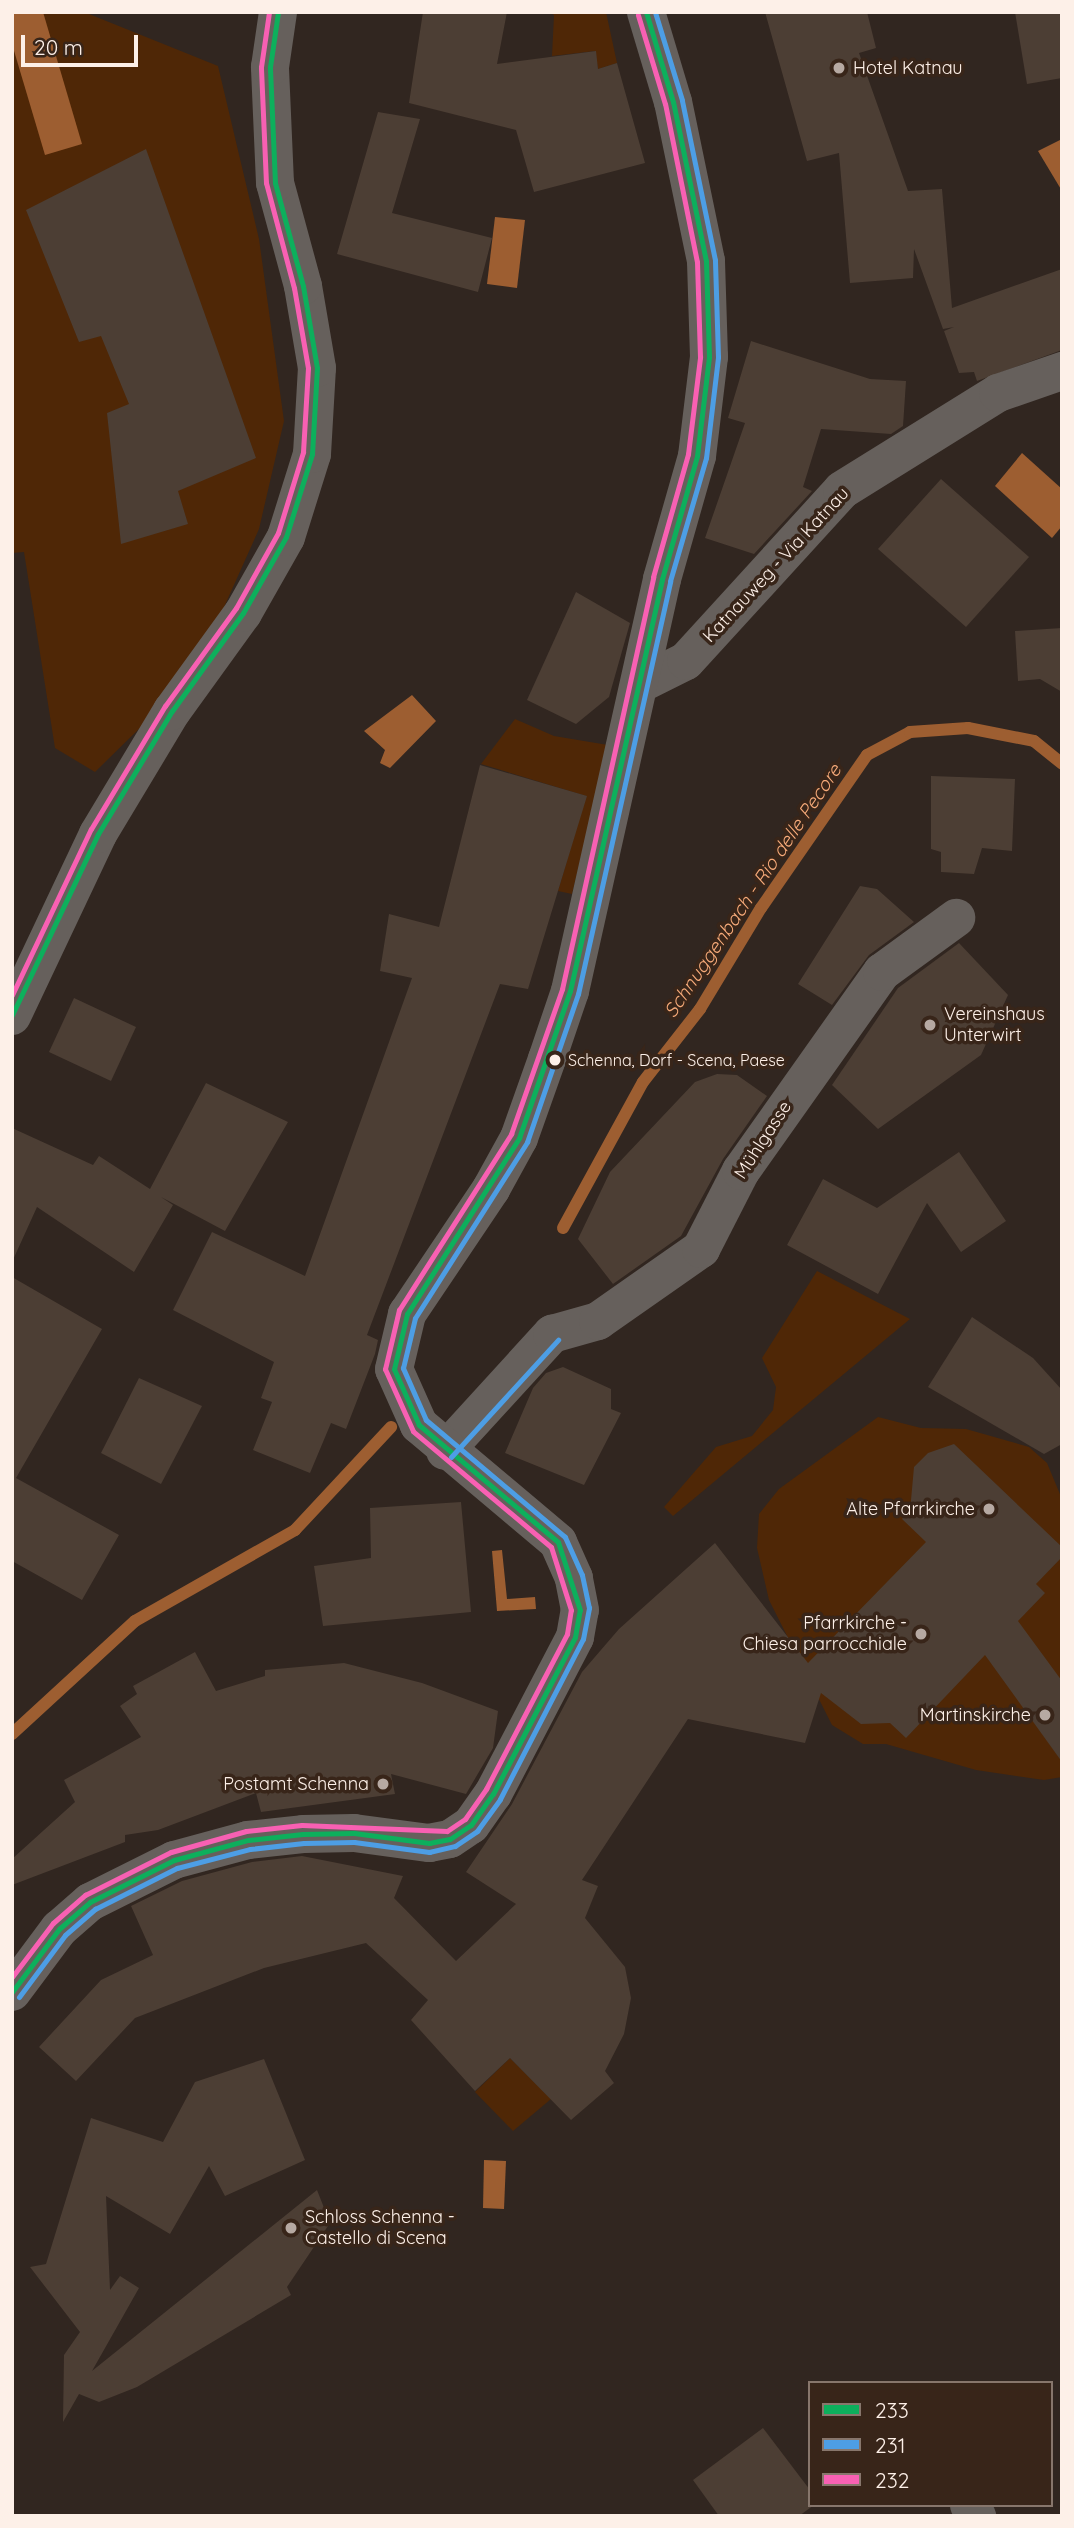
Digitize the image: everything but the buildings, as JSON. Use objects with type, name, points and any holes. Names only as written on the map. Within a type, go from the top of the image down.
[{"type":"street","points":[[12,1016],[98,834],[172,711],[243,613],[286,537],[312,454],[317,368],[303,286],[275,183],[270,67],[278,12]]},
{"type":"street","points":[[12,1992],[59,1929],[90,1902],[174,1860],[248,1840],[303,1834],[354,1833],[429,1843],[450,1839],[471,1825],[493,1794],[575,1637],[579,1610],[574,1578],[558,1542],[432,1438],[394,1368],[399,1331],[491,1189],[533,1103],[570,990],[640,684],[697,457],[709,357],[706,261],[673,102],[646,12]]},
{"type":"street","name":"Katnauweg - Via Katnau","points":[[640,684],[686,661],[842,490],[998,393],[1062,371]]},
{"type":"street","name":"Mühlgasse","points":[[432,1438],[546,1341],[598,1321],[701,1249],[741,1171],[882,972],[957,918]]},
{"type":"shaded area","points":[[12,12],[84,12],[218,66],[259,239],[284,421],[259,529],[216,625],[146,722],[95,772],[55,748],[24,552],[12,553]]},
{"type":"shaded area","points":[[12,12],[43,12],[82,144],[45,155],[12,44]]},
{"type":"shaded area","points":[[549,12],[606,12],[617,63],[598,69],[595,51],[552,56],[554,15]]},
{"type":"shaded area","points":[[1062,139],[1062,191],[1038,151]]},
{"type":"shaded area","points":[[495,217],[525,220],[517,288],[487,284]]},
{"type":"shaded area","points":[[1022,453],[1062,489],[1062,526],[1052,538],[995,486]]},
{"type":"shaded area","points":[[412,695],[436,721],[390,768],[380,763],[385,750],[364,731]]},
{"type":"shaded area","points":[[515,719],[554,736],[608,745],[572,894],[558,891],[586,796],[481,764]]},
{"type":"shaded area","points":[[817,1271],[910,1319],[673,1516],[664,1507],[716,1447],[752,1436],[773,1410],[776,1387],[762,1358]]},
{"type":"shaded area","points":[[878,1417],[921,1428],[966,1429],[1029,1447],[1047,1463],[1062,1499],[1062,1777],[1044,1780],[976,1770],[886,1744],[863,1744],[832,1725],[769,1600],[757,1548],[759,1514],[779,1489]]},
{"type":"shaded area","points":[[502,1550],[507,1599],[535,1597],[536,1609],[497,1611],[492,1551]]},
{"type":"shaded area","points":[[510,2058],[551,2099],[513,2131],[475,2092]]},
{"type":"shaded area","points":[[484,2160],[506,2161],[504,2209],[483,2208]]},
{"type":"waterway","name":"Schnuggenbach - Rio delle Pecore","points":[[563,1228],[643,1082],[700,1009],[761,908],[867,755],[910,732],[968,728],[1034,741],[1062,764]]},
{"type":"waterway","name":"Schnuggenbach - Rio delle Pecore","points":[[12,1734],[135,1621],[295,1530],[391,1427]]},
{"type":"transit line","name":"232","points":[[12,995],[91,829],[165,706],[236,608],[278,533],[303,452],[308,368],[294,288],[266,183],[261,67],[269,12]]},
{"type":"transit line","name":"233","points":[[12,1015],[98,834],[172,711],[243,613],[286,537],[312,454],[317,368],[303,286],[275,183],[270,67],[278,12]]},
{"type":"transit line","name":"233","points":[[12,1992],[59,1929],[90,1902],[174,1860],[248,1840],[303,1834],[354,1833],[429,1843],[450,1839],[471,1825],[493,1794],[575,1637],[580,1610],[558,1542],[419,1425],[394,1369],[407,1314],[519,1138],[570,991],[662,579],[697,456],[709,357],[706,261],[673,102],[646,12]]},
{"type":"transit line","name":"231","points":[[19,1997],[65,1935],[95,1909],[177,1868],[250,1849],[304,1843],[354,1842],[429,1852],[455,1846],[477,1831],[500,1799],[583,1639],[589,1608],[582,1575],[565,1537],[426,1420],[403,1368],[415,1318],[527,1142],[578,994],[670,581],[706,458],[718,357],[715,260],[682,100],[655,12]]},
{"type":"transit line","name":"232","points":[[12,1977],[53,1923],[85,1895],[171,1852],[246,1831],[302,1825],[447,1831],[465,1819],[486,1789],[567,1634],[571,1610],[551,1547],[413,1431],[385,1369],[399,1310],[511,1134],[562,989],[653,577],[688,454],[700,357],[697,262],[665,104],[638,15]]},
{"type":"transit line","name":"231","points":[[451,1457],[558,1340]]},
{"type":"place","name":"Hotel Katnau","points":[[839,68]]},
{"type":"place","name":"Vereinshaus Unterwirt","points":[[930,1025]]},
{"type":"place","name":"Schenna, Dorf - Scena, Paese","points":[[555,1060]]},
{"type":"place","name":"Alte Pfarrkirche","points":[[989,1509]]},
{"type":"place","name":"Pfarrkirche - Chiesa parrocchiale","points":[[921,1634]]},
{"type":"place","name":"Martinskirche","points":[[1045,1715]]},
{"type":"place","name":"Postamt Schenna","points":[[383,1784]]},
{"type":"place","name":"Schloss Schenna - Castello di Scena","points":[[291,2228]]}]
